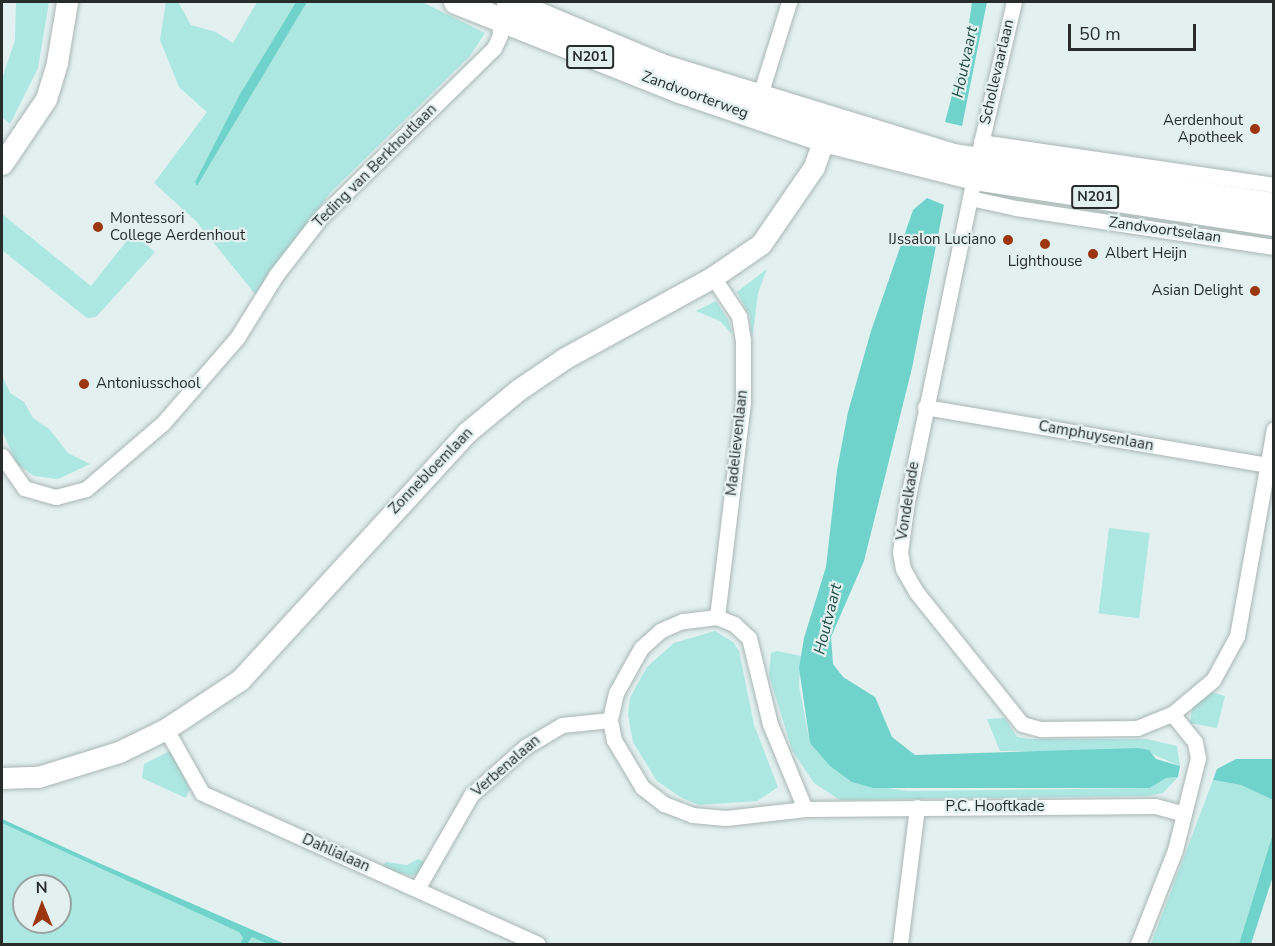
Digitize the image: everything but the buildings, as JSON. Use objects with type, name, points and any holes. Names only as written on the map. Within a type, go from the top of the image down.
[{"type":"main road","name":"Zandvoorterweg","points":[[456,2],[502,7],[758,100],[827,130],[942,162]]},
{"type":"main road","name":"Zandvoortselaan","points":[[942,162],[975,170],[1274,224]]},
{"type":"main road","name":"Zandvoortselaan","points":[[975,170],[1274,205]]},
{"type":"street","points":[[2,164],[46,99],[57,62],[67,2]]},
{"type":"street","points":[[758,100],[789,2]]},
{"type":"street","name":"Schollevaarlaan","points":[[975,170],[1014,2]]},
{"type":"street","name":"Teding van Berkhoutlaan","points":[[2,456],[24,488],[56,497],[86,489],[164,423],[237,338],[276,275],[321,217],[494,48],[500,35],[502,7]]},
{"type":"street","name":"Zonnebloemlaan","points":[[2,778],[38,777],[68,770],[119,752],[166,729],[215,698],[259,662],[418,482],[466,433],[518,390],[610,332],[713,277],[761,244],[814,167],[827,130]]},
{"type":"street","name":"Zandvoortselaan","points":[[975,170],[1274,184]]},
{"type":"street","name":"Zandvoortselaan","points":[[975,170],[1016,208],[1274,247]]},
{"type":"street","name":"Vondelkade","points":[[975,170],[925,407],[900,552],[903,569],[917,593],[1022,724],[1041,729],[1137,728],[1172,714],[1213,680],[1237,636],[1274,429]]},
{"type":"street","name":"Madelievenlaan","points":[[713,277],[739,315],[744,347],[743,402],[717,617]]},
{"type":"street","name":"Camphuysenlaan","points":[[925,407],[1267,465]]},
{"type":"street","points":[[610,720],[616,693],[641,648],[660,631],[682,621],[717,617],[734,624],[749,638],[770,724],[804,809]]},
{"type":"street","points":[[1138,945],[1184,814],[1198,758],[1195,742],[1172,714]]},
{"type":"street","name":"P.C. Hooftkade","points":[[610,720],[621,758],[642,786],[664,804],[692,815],[726,818],[804,809],[1155,806],[1184,814]]},
{"type":"street","name":"Verbenalaan","points":[[417,889],[471,795],[517,754],[562,725],[610,720]]},
{"type":"street","name":"Dahlialaan","points":[[166,729],[202,793],[538,945]]},
{"type":"street","points":[[900,945],[917,807]]},
{"type":"shaded area","points":[[16,2],[49,2],[38,68],[10,124],[2,117],[2,79],[15,40]]},
{"type":"shaded area","points":[[166,2],[178,2],[191,25],[216,32],[233,43],[257,2],[296,2],[240,94],[195,182],[197,186],[307,2],[422,2],[485,33],[470,56],[330,193],[255,294],[196,221],[154,183],[207,112],[179,87],[160,40]]},
{"type":"shaded area","points":[[2,214],[91,286],[133,233],[155,252],[96,317],[87,318],[2,250]]},
{"type":"shaded area","points":[[767,269],[758,293],[752,341],[750,316],[737,292]]},
{"type":"shaded area","points":[[716,301],[729,321],[732,334],[720,321],[696,311]]},
{"type":"shaded area","points":[[2,375],[10,393],[24,402],[33,418],[49,429],[68,453],[90,464],[58,479],[34,476],[17,464],[2,431]]},
{"type":"shaded area","points":[[1109,528],[1150,533],[1139,618],[1099,613]]},
{"type":"shaded area","points":[[715,631],[733,642],[739,651],[754,725],[778,787],[757,801],[699,805],[682,798],[657,781],[633,742],[628,715],[630,698],[647,667],[674,643]]},
{"type":"shaded area","points":[[777,651],[801,656],[799,686],[810,743],[859,784],[908,791],[1150,788],[1166,778],[1178,777],[1163,793],[1147,796],[840,800],[814,783],[792,750],[769,675],[771,653]]},
{"type":"shaded area","points":[[1212,692],[1225,696],[1217,728],[1190,723],[1192,708]]},
{"type":"shaded area","points":[[1005,718],[1017,737],[1029,739],[1147,739],[1177,746],[1180,766],[1148,752],[1000,751],[987,719]]},
{"type":"shaded area","points":[[170,751],[190,789],[186,798],[142,778],[144,764]]},
{"type":"shaded area","points":[[1213,780],[1241,785],[1273,800],[1273,832],[1239,944],[1151,944]]},
{"type":"shaded area","points":[[2,823],[273,944],[2,944]]},
{"type":"shaded area","points":[[418,859],[425,862],[419,873],[412,876],[380,868],[386,862],[407,865]]},
{"type":"water","points":[[296,2],[307,2],[197,186],[195,182],[240,94]]},
{"type":"water","name":"Houtvaart","points":[[972,2],[987,2],[962,126],[945,122],[967,38]]},
{"type":"water","name":"Houtvaart","points":[[927,198],[944,205],[912,368],[864,561],[831,637],[833,664],[843,677],[875,697],[892,737],[915,755],[1138,748],[1149,750],[1156,759],[1180,766],[1178,777],[1166,778],[1150,788],[873,788],[852,782],[830,766],[810,743],[799,668],[804,638],[826,567],[837,470],[848,412],[871,331],[913,210]]},
{"type":"water","points":[[1236,759],[1273,759],[1273,800],[1241,785],[1213,780],[1217,769]]},
{"type":"water","points":[[2,819],[285,944],[268,944],[252,937],[247,944],[240,944],[243,938],[239,932],[2,823]]},
{"type":"water","points":[[1273,833],[1273,876],[1251,944],[1239,944]]},
{"type":"place","name":"Aerdenhout Apotheek","points":[[1255,129]]},
{"type":"place","name":"Montessori College Aerdenhout","points":[[98,227]]},
{"type":"place","name":"IJssalon Luciano","points":[[1008,240]]},
{"type":"place","name":"Lighthouse","points":[[1045,244]]},
{"type":"place","name":"Albert Heijn","points":[[1093,254]]},
{"type":"place","name":"Asian Delight","points":[[1255,291]]},
{"type":"place","name":"Antoniusschool","points":[[84,384]]}]
